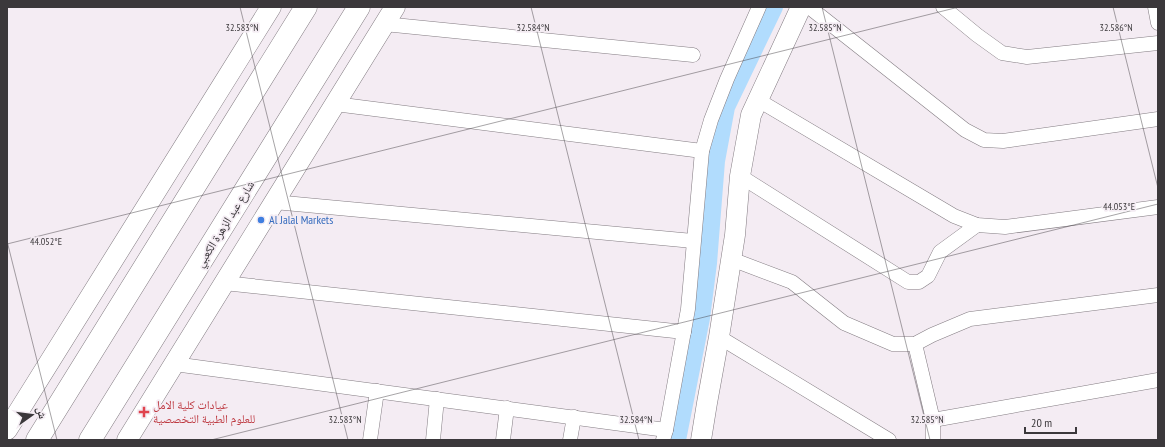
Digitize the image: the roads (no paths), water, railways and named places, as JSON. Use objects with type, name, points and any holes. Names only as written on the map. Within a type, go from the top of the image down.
[{"type":"main road","points":[[37,440],[306,7]]},
{"type":"main road","name":"شارع عبد الزهرة الكعبي","points":[[90,440],[359,7]]},
{"type":"street","points":[[7,430],[271,7]]},
{"type":"street","points":[[127,440],[395,7]]},
{"type":"street","points":[[174,364],[574,417],[665,435],[684,332],[690,289],[702,151],[714,113],[759,7]]},
{"type":"street","points":[[705,438],[731,259],[740,176],[751,115],[801,7]]},
{"type":"street","points":[[809,7],[965,130],[984,140],[1003,141],[1158,119]]},
{"type":"street","points":[[943,7],[1002,53],[1027,58],[1158,43]]},
{"type":"street","points":[[1155,7],[1158,23]]},
{"type":"street","points":[[384,24],[694,55]]},
{"type":"street","points":[[758,100],[954,216],[977,225],[1005,227],[1158,207]]},
{"type":"street","points":[[335,104],[702,151]]},
{"type":"street","points":[[740,176],[908,282],[919,282],[928,276],[940,252],[977,225]]},
{"type":"street","points":[[274,202],[693,241]]},
{"type":"street","points":[[731,259],[792,282],[844,323],[893,344],[915,344],[970,319],[1158,295]]},
{"type":"street","points":[[224,283],[684,332]]},
{"type":"street","points":[[719,337],[889,440]]},
{"type":"street","points":[[915,344],[933,420],[933,440]]},
{"type":"street","points":[[933,420],[1158,380]]},
{"type":"street","points":[[370,440],[377,391]]},
{"type":"street","points":[[433,440],[437,399]]},
{"type":"street","points":[[502,440],[507,408]]},
{"type":"street","points":[[570,440],[574,417]]},
{"type":"waterway","points":[[677,440],[701,318],[708,263],[716,161],[726,107],[774,7]]},
{"type":"place","name":"Al Jalal Markets","points":[[261,220]]},
{"type":"place","name":"عيادات كلية الامل للعلوم الطبية التخصصية","points":[[144,412]]}]
